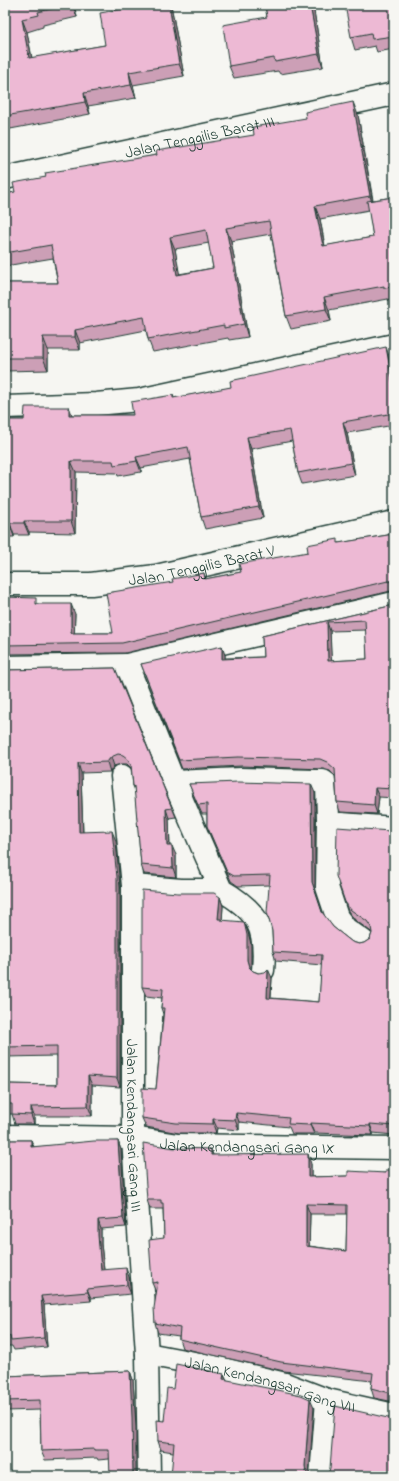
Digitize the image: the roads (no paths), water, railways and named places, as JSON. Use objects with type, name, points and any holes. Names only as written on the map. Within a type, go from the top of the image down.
[{"type":"street","name":"Jalan Tenggilis Barat III","points":[[5,178],[394,94]]},
{"type":"street","points":[[5,407],[96,404],[139,400],[394,345]]},
{"type":"street","name":"Jalan Tenggilis Barat V","points":[[5,584],[91,584],[156,576],[394,522]]},
{"type":"street","points":[[5,667],[127,665],[394,603]]},
{"type":"street","points":[[127,665],[174,782],[221,890]]},
{"type":"street","name":"Jalan Kendangsari Gang III","points":[[122,776],[133,886],[133,1138],[147,1354],[149,1476]]},
{"type":"street","points":[[174,782],[241,779],[323,781],[327,784],[327,888],[337,917],[346,929],[363,941]]},
{"type":"street","points":[[328,825],[341,824],[394,828]]},
{"type":"street","points":[[133,886],[181,890],[221,890],[235,898],[252,914],[260,926],[265,950],[264,970]]},
{"type":"street","name":"Jalan Kendangsari Gang IX","points":[[5,1136],[133,1138],[178,1145],[394,1148]]},
{"type":"street","name":"Jalan Kendangsari Gang VII","points":[[147,1354],[210,1366],[285,1384],[327,1400],[394,1415]]},
{"type":"street","points":[[321,1476],[327,1400]]}]
